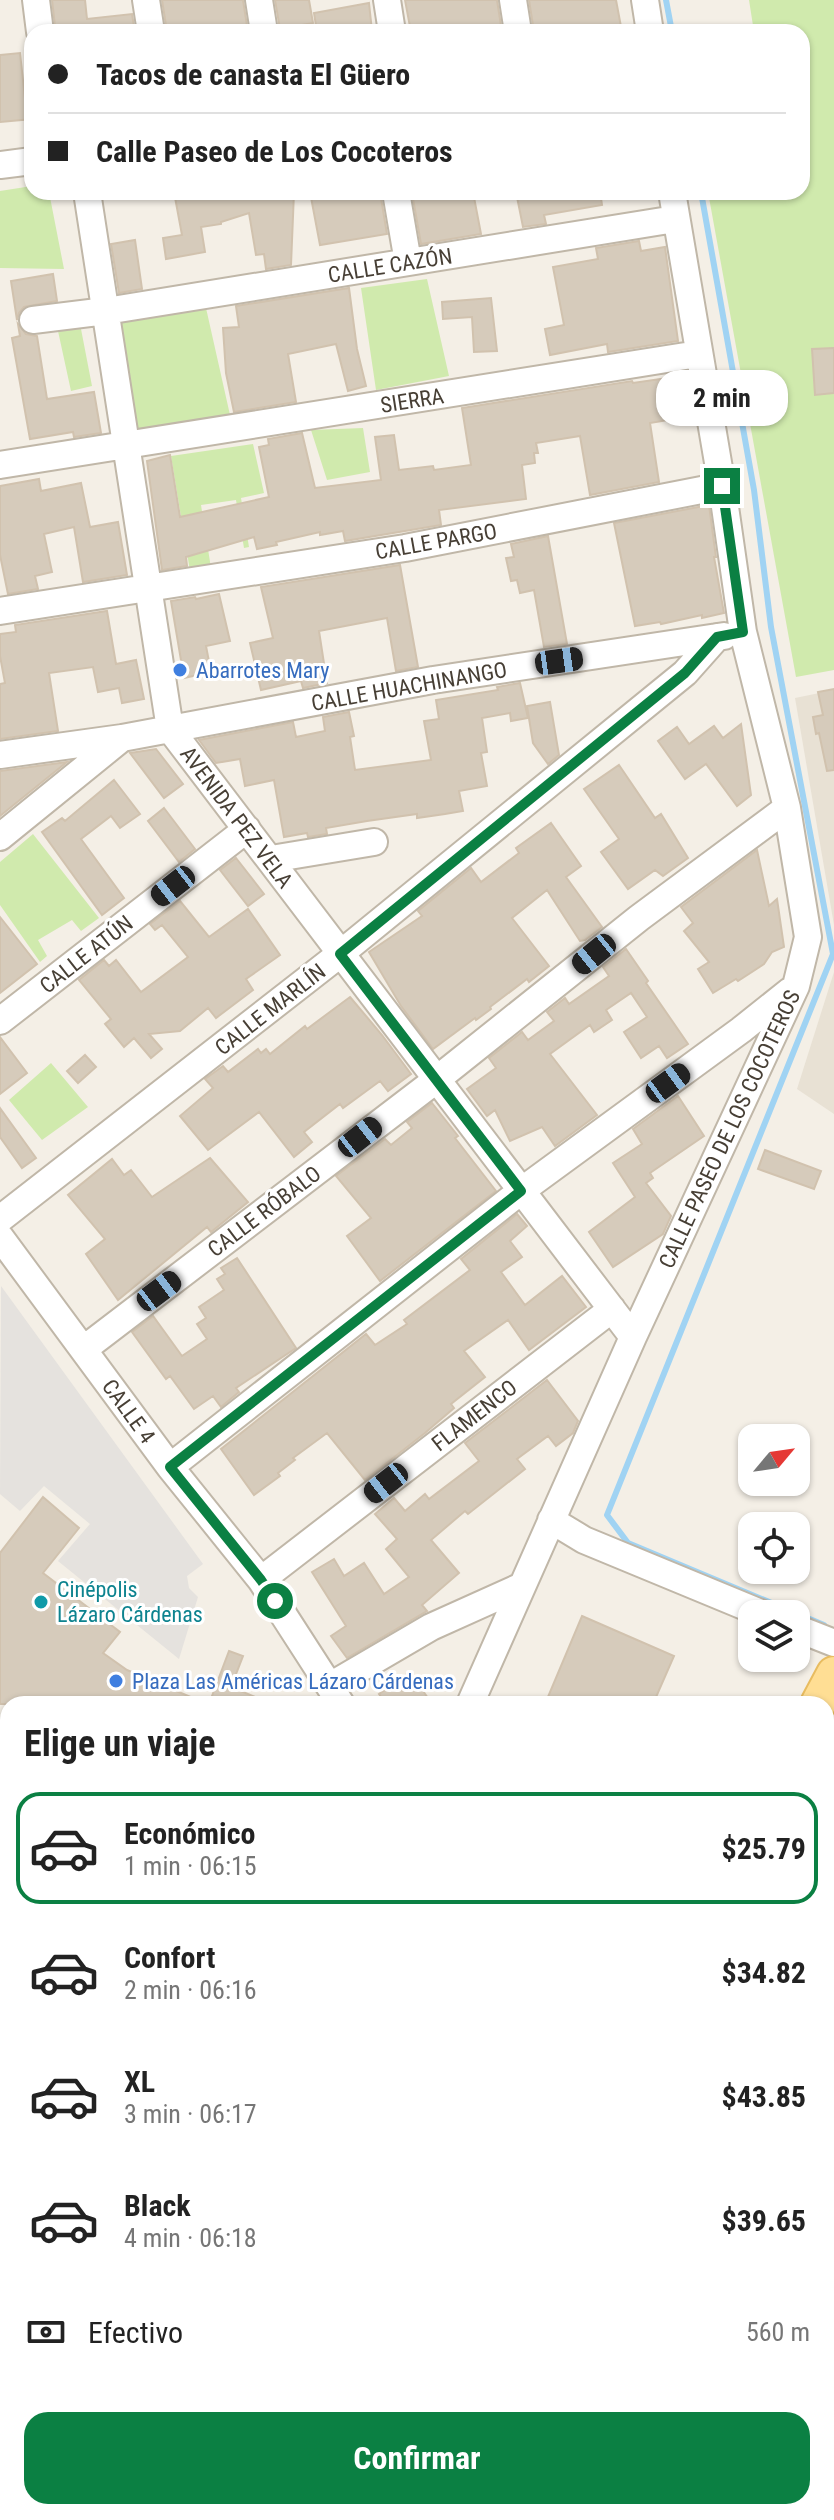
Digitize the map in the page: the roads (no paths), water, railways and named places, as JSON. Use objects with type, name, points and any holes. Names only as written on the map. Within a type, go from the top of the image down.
[{"type":"main road","points":[[822,1696],[834,1674]]},
{"type":"street","points":[[36,0],[39,24]]},
{"type":"street","points":[[146,0],[150,24]]},
{"type":"street","points":[[259,0],[263,24]]},
{"type":"street","points":[[387,0],[391,24]]},
{"type":"street","points":[[513,0],[517,24]]},
{"type":"street","points":[[645,0],[649,24]]},
{"type":"street","points":[[0,165],[24,162]]},
{"type":"street","name":"AVENIDA PEZ VELA","points":[[88,200],[170,729],[633,1337]]},
{"type":"street","points":[[397,200],[408,262]]},
{"type":"street","name":"CALLE PASEO DE LOS COCOTEROS","points":[[474,1696],[633,1337],[796,986],[808,937],[787,808],[743,632],[722,486],[673,200]]},
{"type":"street","name":"CALLE CAZÓN","points":[[33,320],[106,311],[675,219]]},
{"type":"street","name":"SIERRA","points":[[0,465],[698,354]]},
{"type":"street","name":"CALLE PARGO","points":[[0,611],[405,548],[722,486]]},
{"type":"street","name":"CALLE HUACHINANGO","points":[[0,755],[122,738],[433,680],[743,632]]},
{"type":"street","name":"CALLE MARLÍN","points":[[0,1219],[340,954],[685,673],[717,637]]},
{"type":"street","points":[[0,837],[122,738]]},
{"type":"street","name":"CALLE RÓBALO","points":[[84,1349],[436,1080],[639,918],[787,808]]},
{"type":"street","name":"CALLE ATÚN","points":[[0,1021],[247,829]]},
{"type":"street","points":[[271,859],[374,842]]},
{"type":"street","points":[[170,1467],[521,1191],[741,1030],[796,986]]},
{"type":"street","name":"CALLE 4","points":[[0,1237],[170,1467],[261,1580],[335,1695]]},
{"type":"street","name":"FLAMENCO","points":[[261,1580],[612,1309]]},
{"type":"street","points":[[551,1520],[584,1540],[738,1604]]},
{"type":"street","points":[[335,1695],[431,1627],[522,1586]]},
{"type":"street","points":[[810,1634],[834,1643]]},
{"type":"waterway","points":[[666,0],[670,24]]},
{"type":"waterway","points":[[702,200],[754,490],[771,627],[833,954],[607,1515],[628,1543],[824,1625]]},
{"type":"place","name":"Abarrotes Mary","points":[[180,670]]},
{"type":"place","name":"Cinépolis Lázaro Cárdenas","points":[[41,1602]]},
{"type":"place","name":"Plaza Las Américas Lázaro Cárdenas","points":[[116,1681]]}]
